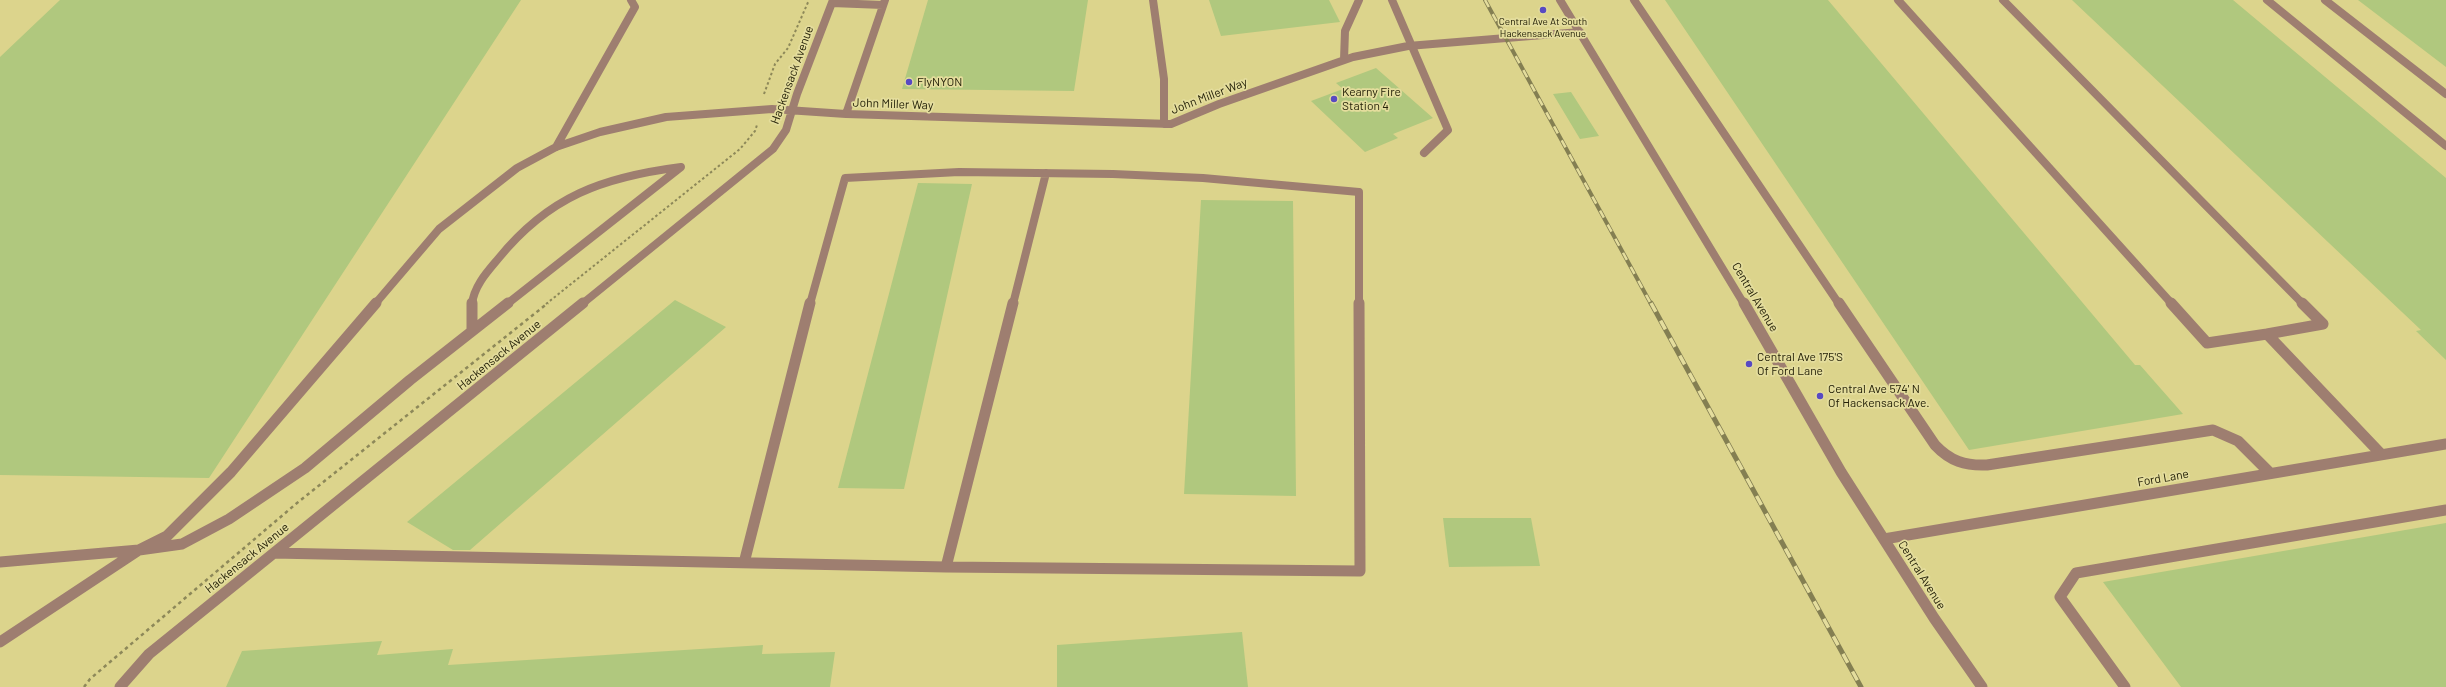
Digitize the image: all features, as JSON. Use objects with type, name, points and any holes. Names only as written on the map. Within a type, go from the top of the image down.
[{"type":"street","points":[[556,147],[635,7],[631,0]]},
{"type":"street","points":[[1153,0],[1164,79],[1164,124]]},
{"type":"street","points":[[1344,60],[1346,31],[1359,0]]},
{"type":"street","points":[[1392,0],[1448,130],[1424,153]]},
{"type":"street","name":"Central Avenue","points":[[1560,0],[1744,304],[1841,472],[1934,618],[1982,687]]},
{"type":"street","points":[[1634,0],[1935,445],[1945,455],[1959,463],[1971,466],[1987,465],[2213,430],[2226,433],[2246,445],[2270,473]]},
{"type":"street","points":[[1898,0],[2207,343],[2323,324],[2003,0]]},
{"type":"street","points":[[2267,0],[2446,146]]},
{"type":"street","points":[[2326,0],[2446,94]]},
{"type":"street","points":[[832,2],[884,2],[846,114]]},
{"type":"street","name":"Hackensack Avenue","points":[[120,687],[149,654],[755,166],[782,140],[832,2]]},
{"type":"street","name":"John Miller Way","points":[[139,550],[167,536],[231,472],[439,229],[517,168],[556,147],[600,132],[666,116],[772,109],[846,114],[1171,124],[1219,104],[1344,60],[1413,46],[1580,32]]},
{"type":"street","points":[[0,562],[139,550],[182,544],[229,519],[305,468],[410,380],[681,167],[632,174],[607,182],[566,200],[538,218],[512,242],[490,268],[473,297],[472,331]]},
{"type":"street","points":[[274,553],[744,563],[946,567],[1360,571],[1358,192],[1152,175],[920,172],[845,178],[813,291],[744,563]]},
{"type":"street","points":[[946,567],[1046,173]]},
{"type":"street","points":[[2267,334],[2381,454]]},
{"type":"street","name":"Ford Lane","points":[[1884,539],[2446,444]]},
{"type":"street","points":[[2125,687],[2060,597],[2076,573],[2446,510]]},
{"type":"street","points":[[0,642],[139,550]]},
{"type":"path","points":[[765,91],[775,64],[788,48],[809,0]]},
{"type":"path","points":[[84,687],[90,679],[297,503],[740,149],[755,131],[757,124]]},
{"type":"shaded area","points":[[0,0],[2446,0],[2446,687],[0,687]]},
{"type":"building","points":[[60,0],[521,0],[209,478],[0,475],[0,57]]},
{"type":"building","points":[[928,0],[1088,0],[1074,91],[902,89]]},
{"type":"building","points":[[1209,0],[1329,0],[1340,22],[1221,36]]},
{"type":"building","points":[[1665,0],[1828,0],[2135,365],[2140,365],[2183,414],[1969,450]]},
{"type":"building","points":[[2072,0],[2233,0],[2446,178],[2446,360],[2416,331],[2421,330]]},
{"type":"building","points":[[2358,0],[2446,0],[2446,67]]},
{"type":"building","points":[[1376,68],[1433,118],[1393,134],[1398,138],[1365,152],[1311,101],[1343,89],[1336,83]]},
{"type":"building","points":[[1571,92],[1599,136],[1580,139],[1553,94]]},
{"type":"building","points":[[918,183],[972,184],[904,489],[838,488]]},
{"type":"building","points":[[1201,200],[1293,201],[1296,496],[1184,494]]},
{"type":"building","points":[[675,300],[726,327],[470,550],[453,550],[407,522]]},
{"type":"building","points":[[1443,518],[1531,518],[1540,566],[1449,567]]},
{"type":"building","points":[[2446,523],[2446,687],[2181,687],[2103,582]]},
{"type":"building","points":[[1242,632],[1248,687],[1057,687],[1057,645]]},
{"type":"building","points":[[382,641],[377,655],[453,649],[448,665],[763,645],[762,654],[835,652],[830,687],[226,687],[242,651]]},
{"type":"railway","points":[[1485,0],[1651,304]]},
{"type":"railway","points":[[1651,303],[1861,687]]},
{"type":"place","name":"Central Ave At South Hackensack Avenue","points":[[1543,10]]},
{"type":"place","name":"FlyNYON","points":[[909,82]]},
{"type":"place","name":"Kearny Fire Station 4","points":[[1334,99]]},
{"type":"place","name":"Central Ave 175'S Of Ford Lane","points":[[1749,364]]},
{"type":"place","name":"Central Ave 574' N Of Hackensack Ave.","points":[[1820,396]]}]
